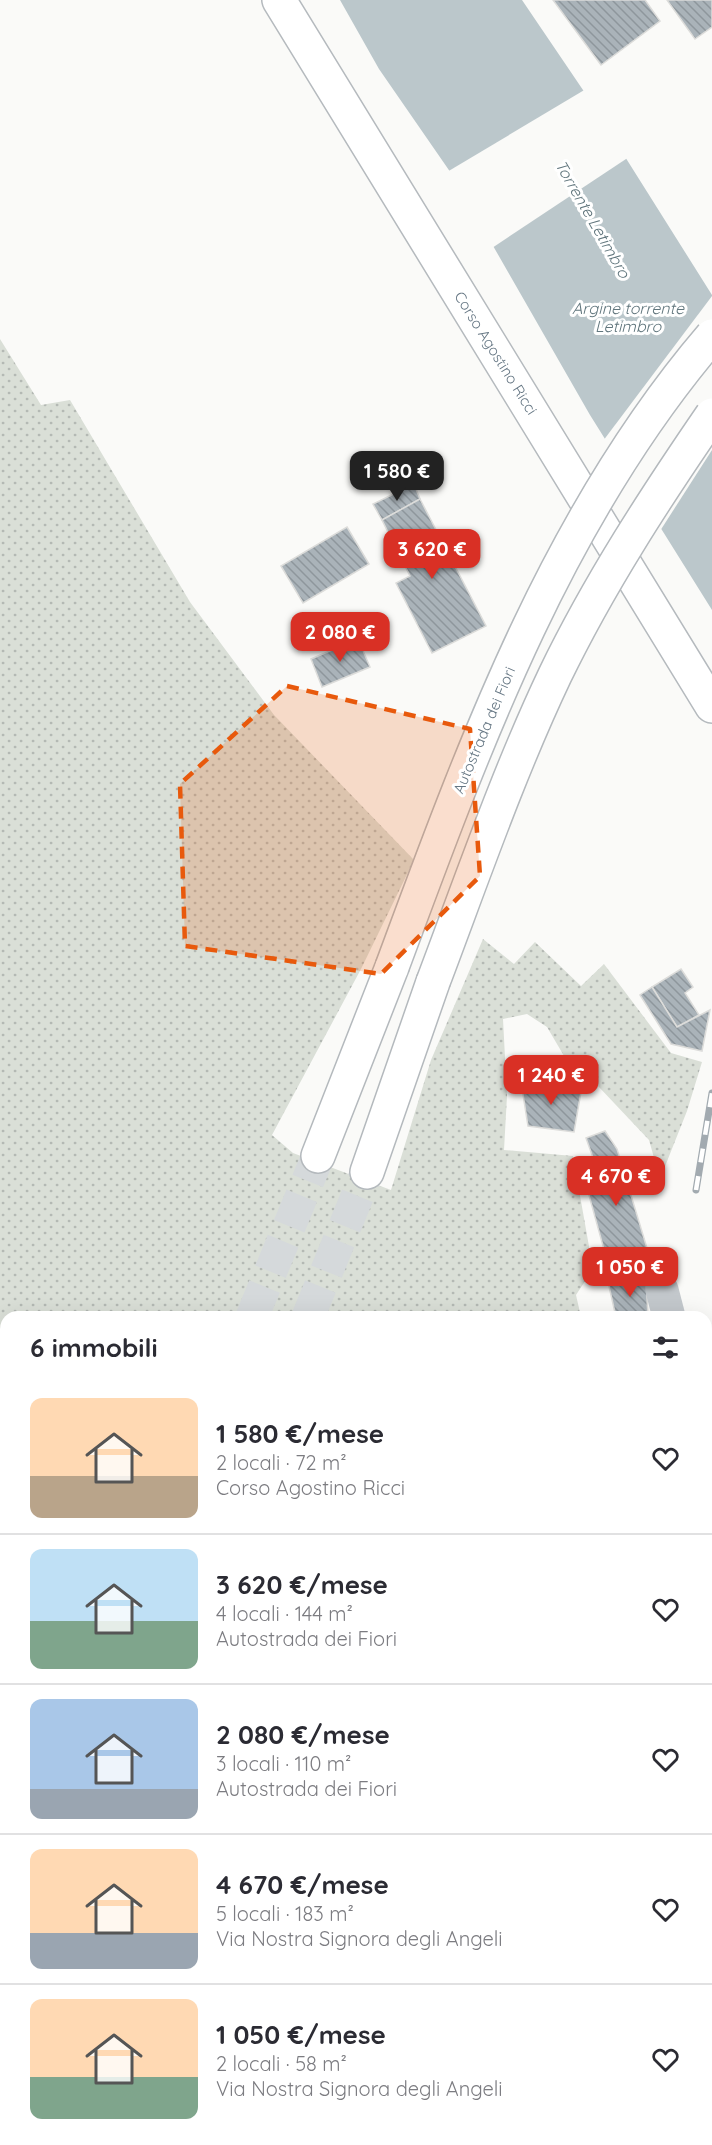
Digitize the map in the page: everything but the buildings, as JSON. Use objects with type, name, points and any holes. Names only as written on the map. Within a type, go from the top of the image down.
[{"type":"main road","name":"Corso Agostino Ricci","points":[[279,0],[712,706]]},
{"type":"main road","name":"Autostrada dei Fiori","points":[[318,1156],[471,756],[508,669],[564,555],[629,449],[712,336]]},
{"type":"main road","points":[[367,1172],[433,982],[510,777],[556,674],[662,488],[712,415]]},
{"type":"highlighted area","points":[[287,686],[470,729],[480,876],[381,974],[185,946],[180,784]]},
{"type":"shaded area","points":[[0,339],[41,405],[70,400],[190,602],[274,715],[414,860],[361,969],[272,1135],[293,1153],[391,1190],[431,1060],[483,939],[514,964],[535,942],[581,986],[604,964],[671,1053],[702,1062],[687,1111],[660,1179],[649,1140],[598,1086],[567,1061],[547,1027],[527,1014],[503,1019],[507,1096],[504,1150],[573,1156],[593,1269],[576,1295],[580,1311],[0,1311]]},
{"type":"water","name":"Argine torrente Letimbro","points":[[340,0],[522,0],[583,90],[712,295],[712,610],[590,415],[453,176],[379,69]]},
{"type":"pier","points":[[586,89],[629,157],[492,248],[447,172]]},
{"type":"pier","points":[[712,296],[712,450],[660,531],[603,441]]},
{"type":"tunnel","points":[[254,1311],[318,1156]]},
{"type":"tunnel","points":[[310,1311],[367,1172]]},
{"type":"railway","points":[[696,1190],[712,1093]]},
{"type":"water label","name":"Torrente Letimbro","points":[[593,219]]}]
